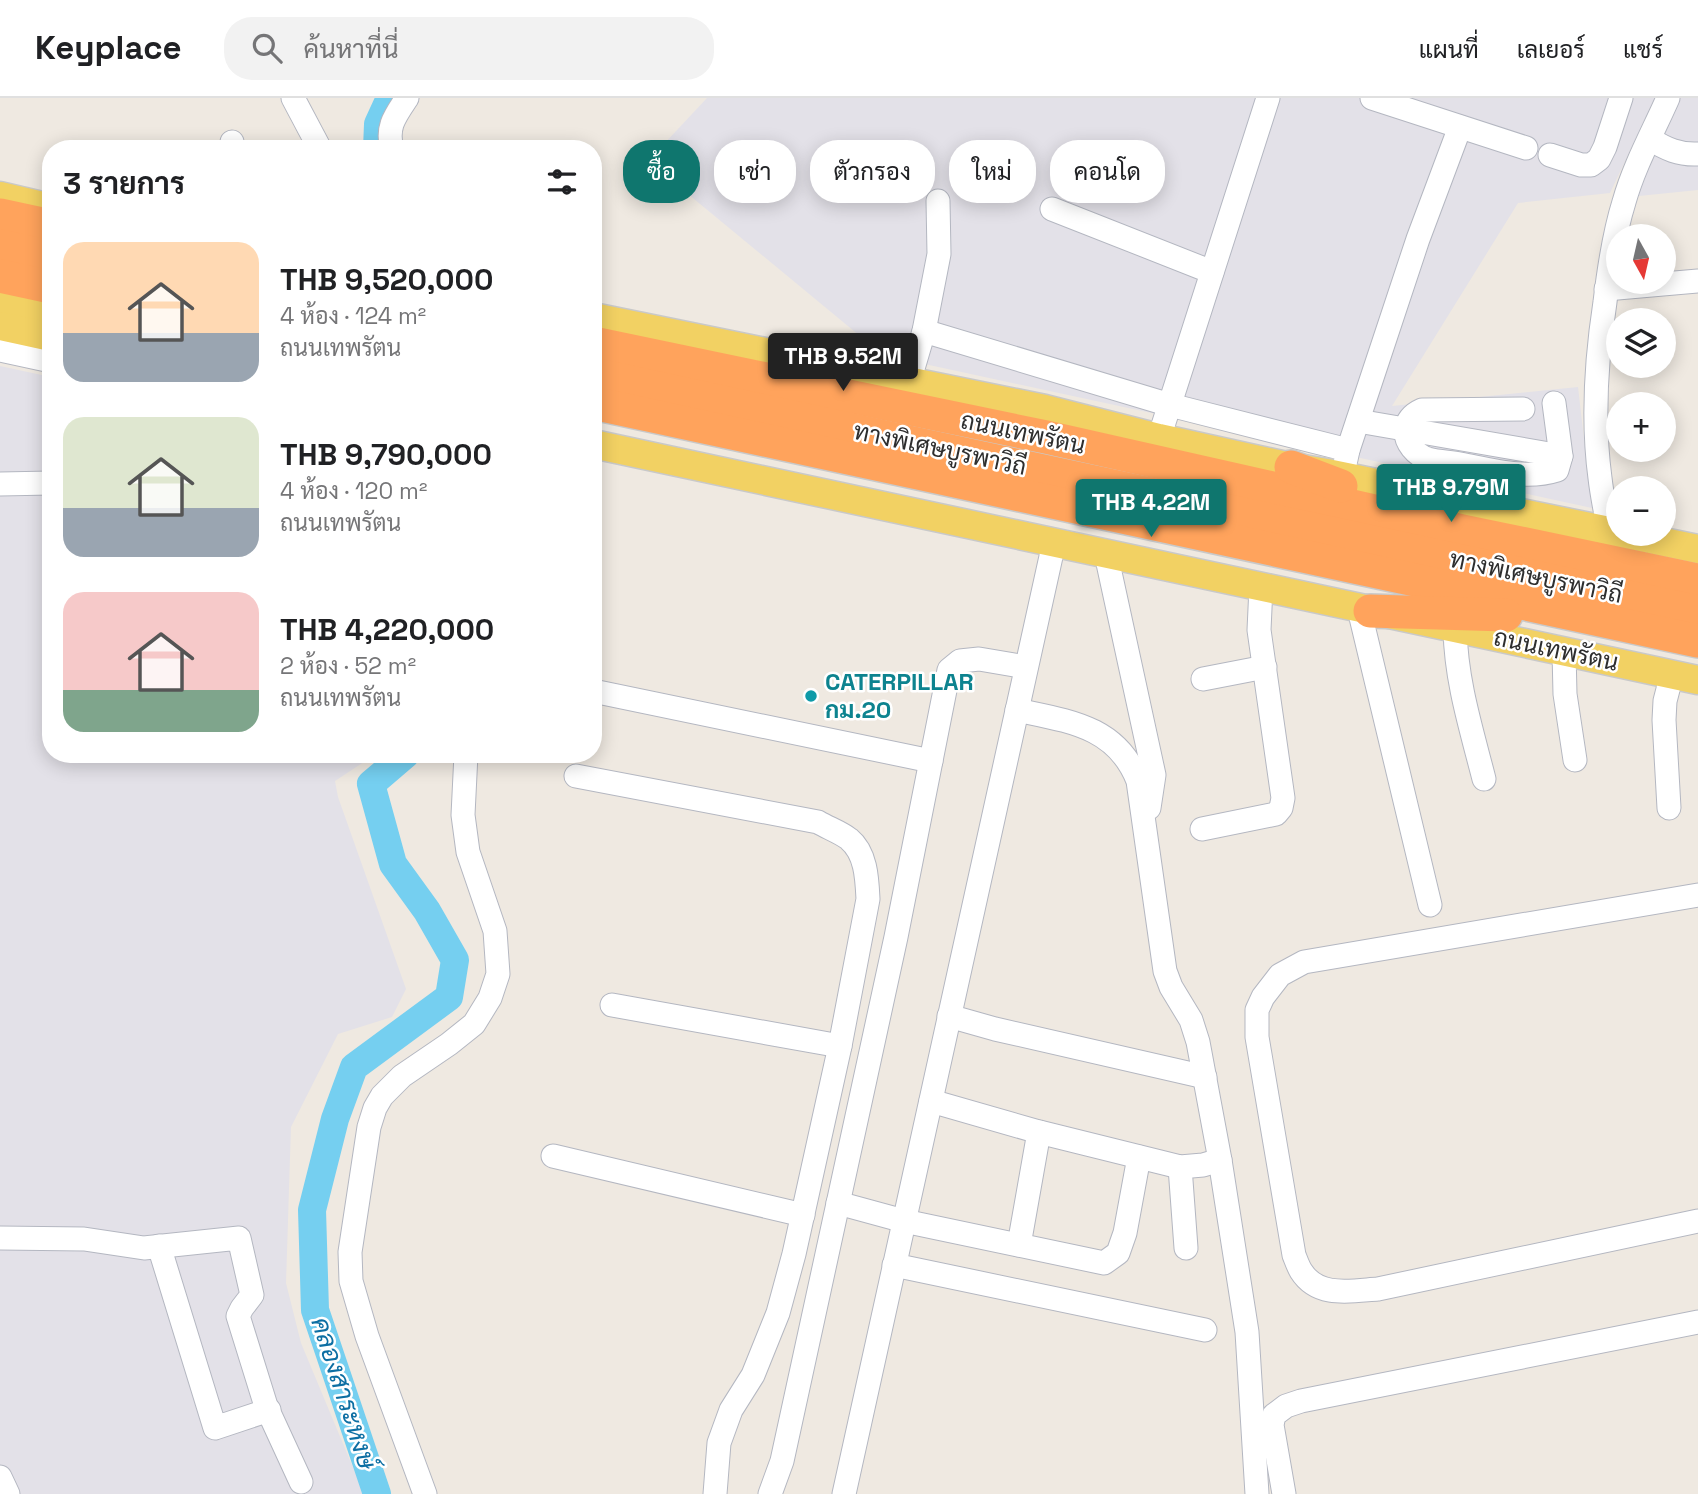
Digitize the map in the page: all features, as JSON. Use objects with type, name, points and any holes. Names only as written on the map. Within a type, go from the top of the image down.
[{"type":"highway","points":[[0,215],[42,224]]},
{"type":"highway","points":[[0,246],[42,255]]},
{"type":"highway","points":[[0,276],[42,285]]},
{"type":"highway","points":[[0,294],[42,302]]},
{"type":"highway","name":"ถนนเทพรัตน","points":[[602,345],[1698,580]]},
{"type":"highway","name":"ทางพิเศษบูรพาวิถี","points":[[602,376],[1698,612]]},
{"type":"highway","name":"ทางพิเศษบูรพาวิถี","points":[[602,405],[1698,641]]},
{"type":"highway","name":"ถนนเทพรัตน","points":[[602,419],[1543,616],[1698,652]]},
{"type":"highway","points":[[1291,467],[1463,531]]},
{"type":"highway","points":[[1365,610],[1543,616]]},
{"type":"main road","points":[[0,185],[42,193]]},
{"type":"main road","points":[[0,196],[42,206]]},
{"type":"main road","points":[[0,304],[42,313]]},
{"type":"main road","name":"ถนนเทพรัตน","points":[[602,319],[1045,409],[1291,467],[1327,473],[1345,463],[1606,530]]},
{"type":"main road","points":[[0,326],[42,335]]},
{"type":"main road","name":"ถนนเทพรัตน","points":[[602,446],[1685,677]]},
{"type":"main road","name":"ถนนเทพรัตน","points":[[1676,545],[1698,549]]},
{"type":"street","points":[[293,98],[315,140]]},
{"type":"street","points":[[390,140],[391,122],[407,98]]},
{"type":"street","points":[[1159,438],[1268,98]]},
{"type":"street","points":[[1372,98],[1526,148]]},
{"type":"street","points":[[1550,155],[1581,165],[1591,165],[1599,159],[1621,98]]},
{"type":"street","points":[[1618,224],[1631,181],[1668,98]]},
{"type":"street","points":[[923,331],[1170,405],[1345,463],[1418,239],[1460,127]]},
{"type":"street","points":[[1650,139],[1667,150],[1698,154]]},
{"type":"street","points":[[909,382],[939,254],[938,201]]},
{"type":"street","points":[[1052,209],[1212,272]]},
{"type":"street","points":[[1676,283],[1698,281]]},
{"type":"street","points":[[1606,289],[1596,370],[1596,426],[1600,478],[1606,496]]},
{"type":"street","points":[[0,351],[42,359]]},
{"type":"street","points":[[1523,409],[1422,410],[1409,419],[1407,438],[1411,446],[1427,459],[1535,475],[1557,470],[1561,456],[1555,403]]},
{"type":"street","points":[[1358,421],[1406,429]]},
{"type":"street","points":[[0,484],[42,483]]},
{"type":"street","points":[[844,1494],[1054,543]]},
{"type":"street","points":[[1106,554],[1154,775],[1146,837]]},
{"type":"street","points":[[1202,829],[1276,814],[1282,808],[1283,798],[1259,630],[1261,587]]},
{"type":"street","points":[[1365,610],[1430,905]]},
{"type":"street","points":[[1455,629],[1461,687],[1484,779]]},
{"type":"street","points":[[1564,652],[1565,694],[1575,760]]},
{"type":"street","points":[[770,1494],[782,1461],[896,937],[949,670],[960,661],[979,659],[1026,667]]},
{"type":"street","points":[[1203,679],[1265,667]]},
{"type":"street","points":[[1669,808],[1665,701],[1685,677]]},
{"type":"street","points":[[602,693],[931,761]]},
{"type":"street","points":[[1017,710],[1073,722],[1109,740],[1133,768],[1138,781],[1165,971],[1171,987],[1191,1020],[1198,1042],[1220,1160],[1247,1332],[1257,1494]]},
{"type":"street","points":[[425,1494],[367,1336],[351,1281],[350,1252],[369,1127],[375,1108],[382,1096],[402,1076],[474,1024],[490,998],[498,974],[495,931],[468,852],[463,816],[466,763]]},
{"type":"street","points":[[576,776],[818,822],[850,840],[863,861],[867,877],[868,899],[840,1046],[794,1254],[778,1313],[753,1375],[731,1410],[719,1443],[715,1494]]},
{"type":"street","points":[[1698,895],[1304,962],[1280,975],[1263,997],[1257,1010],[1257,1037],[1294,1255],[1301,1272],[1317,1287],[1340,1292],[1378,1289],[1698,1221]]},
{"type":"street","points":[[612,1005],[840,1046]]},
{"type":"street","points":[[949,1016],[1205,1077]]},
{"type":"street","points":[[930,1101],[1039,1132],[1180,1167],[1220,1160]]},
{"type":"street","points":[[1019,1245],[1039,1132]]},
{"type":"street","points":[[553,1156],[803,1215]]},
{"type":"street","points":[[838,1203],[904,1221],[1104,1263],[1118,1253],[1125,1233],[1139,1157]]},
{"type":"street","points":[[1180,1167],[1186,1248]]},
{"type":"street","points":[[0,1238],[84,1239],[144,1248],[239,1238],[252,1295],[238,1317],[269,1410],[301,1482]]},
{"type":"street","points":[[159,1246],[215,1427],[269,1410]]},
{"type":"street","points":[[894,1265],[1205,1330]]},
{"type":"street","points":[[1284,1494],[1272,1425],[1274,1415],[1286,1406],[1314,1398],[1698,1322]]},
{"type":"street","points":[[0,1477],[8,1494]]},
{"type":"shaded area","points":[[707,98],[1655,98],[1610,193],[1518,203],[1392,406],[1578,387],[1592,508],[883,355],[699,203],[700,140],[668,140]]},
{"type":"shaded area","points":[[1676,98],[1698,98],[1698,190],[1629,197]]},
{"type":"shaded area","points":[[0,366],[42,375],[42,763],[362,763],[335,781],[338,797],[406,989],[392,1017],[338,1034],[291,1127],[286,1283],[301,1343],[364,1494],[0,1494]]},
{"type":"waterway","name":"คลองสาระหงษ์","points":[[377,140],[378,124],[390,98]]},
{"type":"waterway","name":"คลองสาระหงษ์","points":[[377,1494],[315,1310],[312,1210],[335,1119],[354,1067],[449,997],[455,960],[427,911],[393,864],[371,784],[396,763]]},
{"type":"place","name":"CATERPILLAR กม.20","points":[[811,696]]}]
